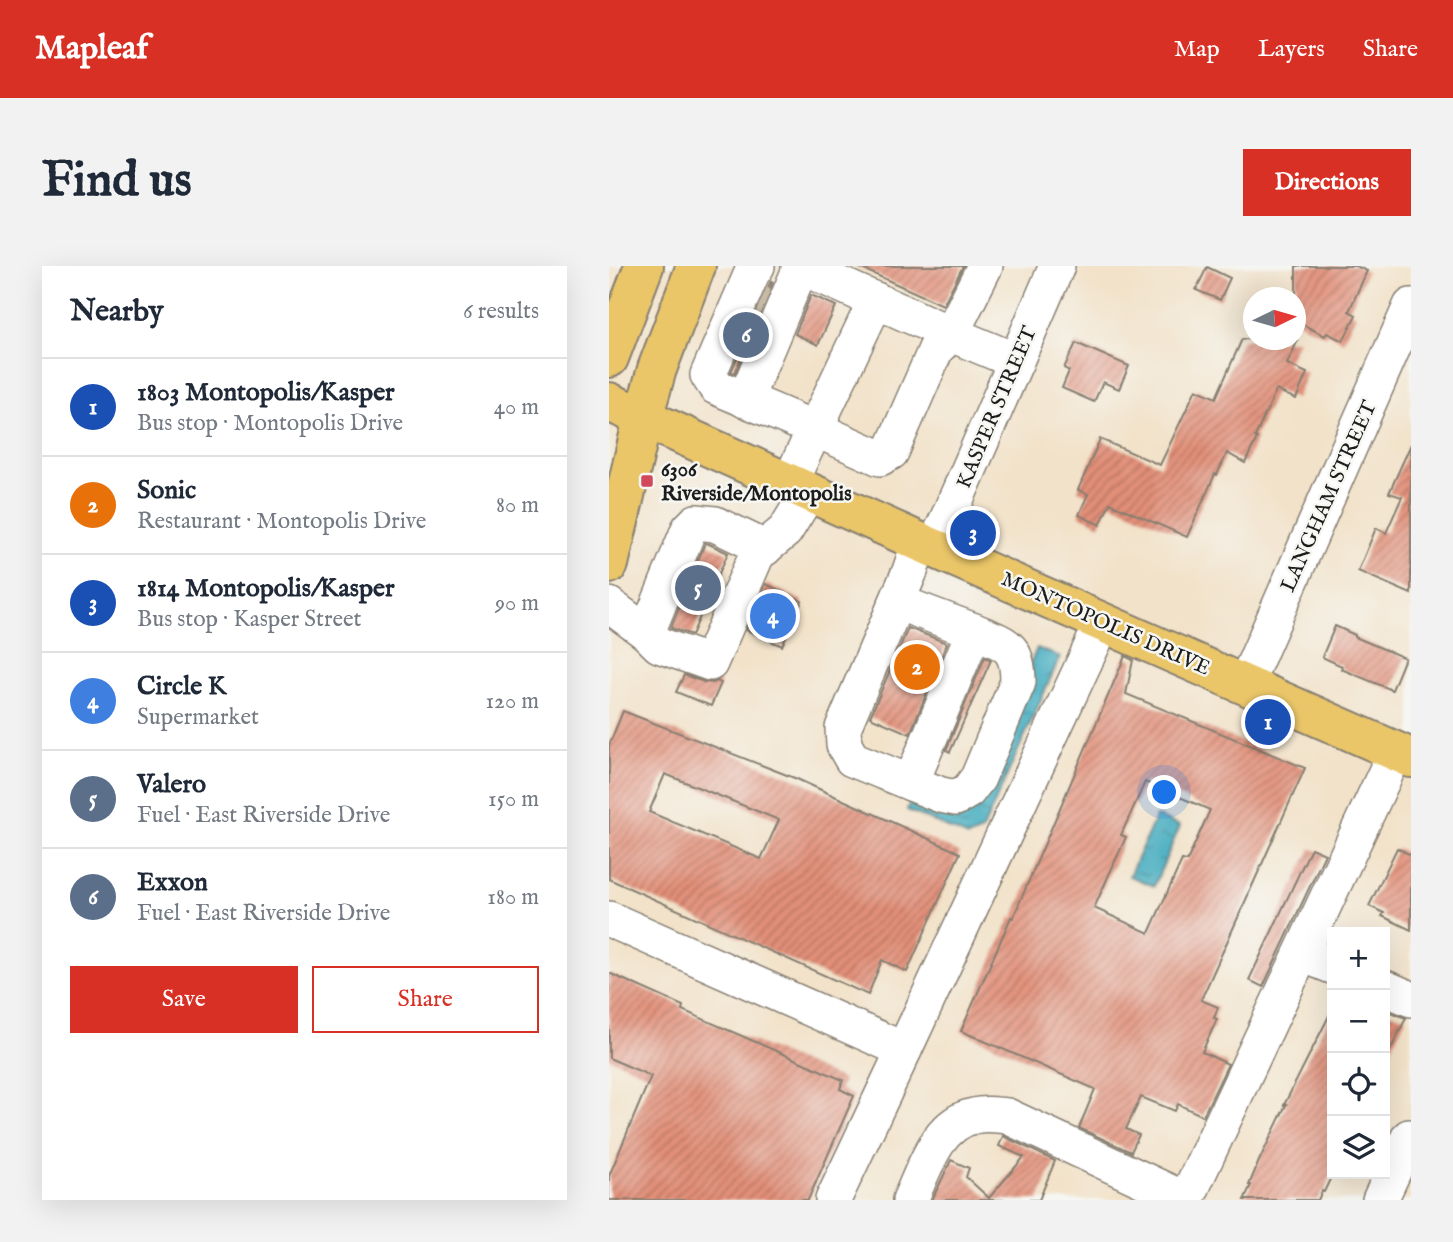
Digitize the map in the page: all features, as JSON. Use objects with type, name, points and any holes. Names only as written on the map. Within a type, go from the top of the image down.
[{"type":"main road","points":[[609,358],[644,266]]},
{"type":"main road","points":[[609,564],[657,369],[696,266]]},
{"type":"main road","name":"MONTOPOLIS DRIVE","points":[[609,402],[1404,755]]},
{"type":"street","points":[[985,266],[951,334],[936,349],[891,452],[880,458],[815,429],[749,334],[800,266],[951,334],[1016,361]]},
{"type":"street","name":"KASPER STREET","points":[[974,631],[1005,644],[1014,654],[1018,666],[1018,682],[978,778],[968,792],[956,798],[941,795],[852,759],[844,745],[843,728],[897,602],[927,545],[948,518],[1057,266]]},
{"type":"street","points":[[609,605],[659,645],[710,663],[757,554],[785,531],[799,488],[804,455],[876,300]]},
{"type":"street","name":"LANGHAM STREET","points":[[1245,685],[1411,306]]},
{"type":"street","points":[[647,633],[689,529],[696,522],[715,524],[765,548]]},
{"type":"street","points":[[897,602],[974,631],[911,783]]},
{"type":"street","points":[[833,1200],[1103,622]]},
{"type":"street","points":[[910,1200],[947,1130],[961,1120],[975,1115],[993,1114],[1007,1116],[1186,1200],[1317,960],[1404,755]]},
{"type":"street","points":[[609,919],[904,1050]]},
{"type":"street","points":[[1390,990],[1411,999]]},
{"type":"street","points":[[1380,1200],[1409,1137]]},
{"type":"water","points":[[1037,648],[1060,657],[982,831],[968,837],[907,810],[910,802],[967,811]]},
{"type":"water","points":[[1156,816],[1180,826],[1154,886],[1129,876]]},
{"type":"building","points":[[856,266],[963,266],[943,305]]},
{"type":"building","points":[[1296,266],[1356,266],[1367,271],[1349,311],[1356,315],[1343,341],[1306,326],[1306,287],[1296,287]]},
{"type":"building","points":[[1207,267],[1230,278],[1220,300],[1196,290]]},
{"type":"building","points":[[771,281],[773,282],[735,373],[731,372]]},
{"type":"building","points":[[811,295],[836,306],[818,345],[795,334]]},
{"type":"building","points":[[1242,339],[1243,350],[1293,350],[1287,364],[1307,373],[1296,399],[1276,390],[1245,463],[1227,453],[1187,537],[1110,503],[1100,525],[1079,515],[1088,494],[1078,490],[1100,439],[1160,465],[1196,389],[1216,398]]},
{"type":"building","points":[[1076,343],[1129,366],[1119,389],[1103,382],[1094,402],[1062,388],[1069,371],[1064,368]]},
{"type":"building","points":[[1411,444],[1411,594],[1358,571],[1376,528],[1386,533],[1402,497],[1389,493]]},
{"type":"building","points":[[705,543],[728,553],[692,635],[671,628]]},
{"type":"building","points":[[766,584],[802,601],[782,646],[746,630]]},
{"type":"building","points":[[1335,626],[1405,658],[1392,690],[1341,669],[1342,666],[1322,657]]},
{"type":"building","points":[[908,628],[947,643],[910,734],[870,717]]},
{"type":"building","points":[[1125,656],[1133,660],[1126,694],[1305,768],[1201,1000],[1218,1007],[1214,1018],[1217,1019],[1202,1052],[1228,1064],[1203,1116],[1178,1104],[1175,1111],[1141,1097],[1126,1129],[1139,1135],[1131,1152],[1079,1128],[1095,1089],[961,1031],[1011,917],[1013,918]],"holes":[[[1145,782],[1210,810],[1187,861],[1182,860],[1149,933],[1094,908],[1126,837],[1121,835]]]},
{"type":"building","points":[[985,657],[991,660],[950,752],[946,750]]},
{"type":"building","points":[[684,675],[704,682],[721,683],[711,706],[676,692]]},
{"type":"building","points":[[623,711],[797,779],[960,853],[907,972],[882,960],[868,995],[609,879],[609,745]],"holes":[[[665,774],[779,820],[761,859],[649,812]]]},
{"type":"building","points":[[1311,848],[1325,854],[1263,987],[1249,980]]},
{"type":"building","points":[[1397,848],[1411,855],[1411,930],[1382,916],[1384,913],[1369,906]]},
{"type":"building","points":[[609,973],[683,1006],[682,1010],[843,1080],[840,1089],[854,1096],[808,1200],[609,1200],[609,1176],[651,1076],[609,1058]]},
{"type":"building","points":[[1390,1012],[1406,1018],[1390,1051]]},
{"type":"building","points":[[1327,1020],[1327,1179],[1330,1179],[1318,1200],[1244,1200],[1286,1105]]},
{"type":"building","points":[[1003,1136],[1055,1161],[1039,1200],[932,1200],[951,1160],[969,1168],[966,1177],[989,1198],[1024,1157],[999,1146]]},
{"type":"tunnel","points":[[749,299],[772,309]]},
{"type":"place","name":"Exxon","points":[[746,335]]},
{"type":"place","name":"6306 Riverside/Montopolis","points":[[647,481]]},
{"type":"place","name":"1814 Montopolis/Kasper","points":[[973,533]]},
{"type":"place","name":"Valero","points":[[698,588]]},
{"type":"place","name":"Circle K","points":[[773,616]]},
{"type":"place","name":"Sonic","points":[[917,667]]},
{"type":"place","name":"1803 Montopolis/Kasper","points":[[1268,722]]}]
